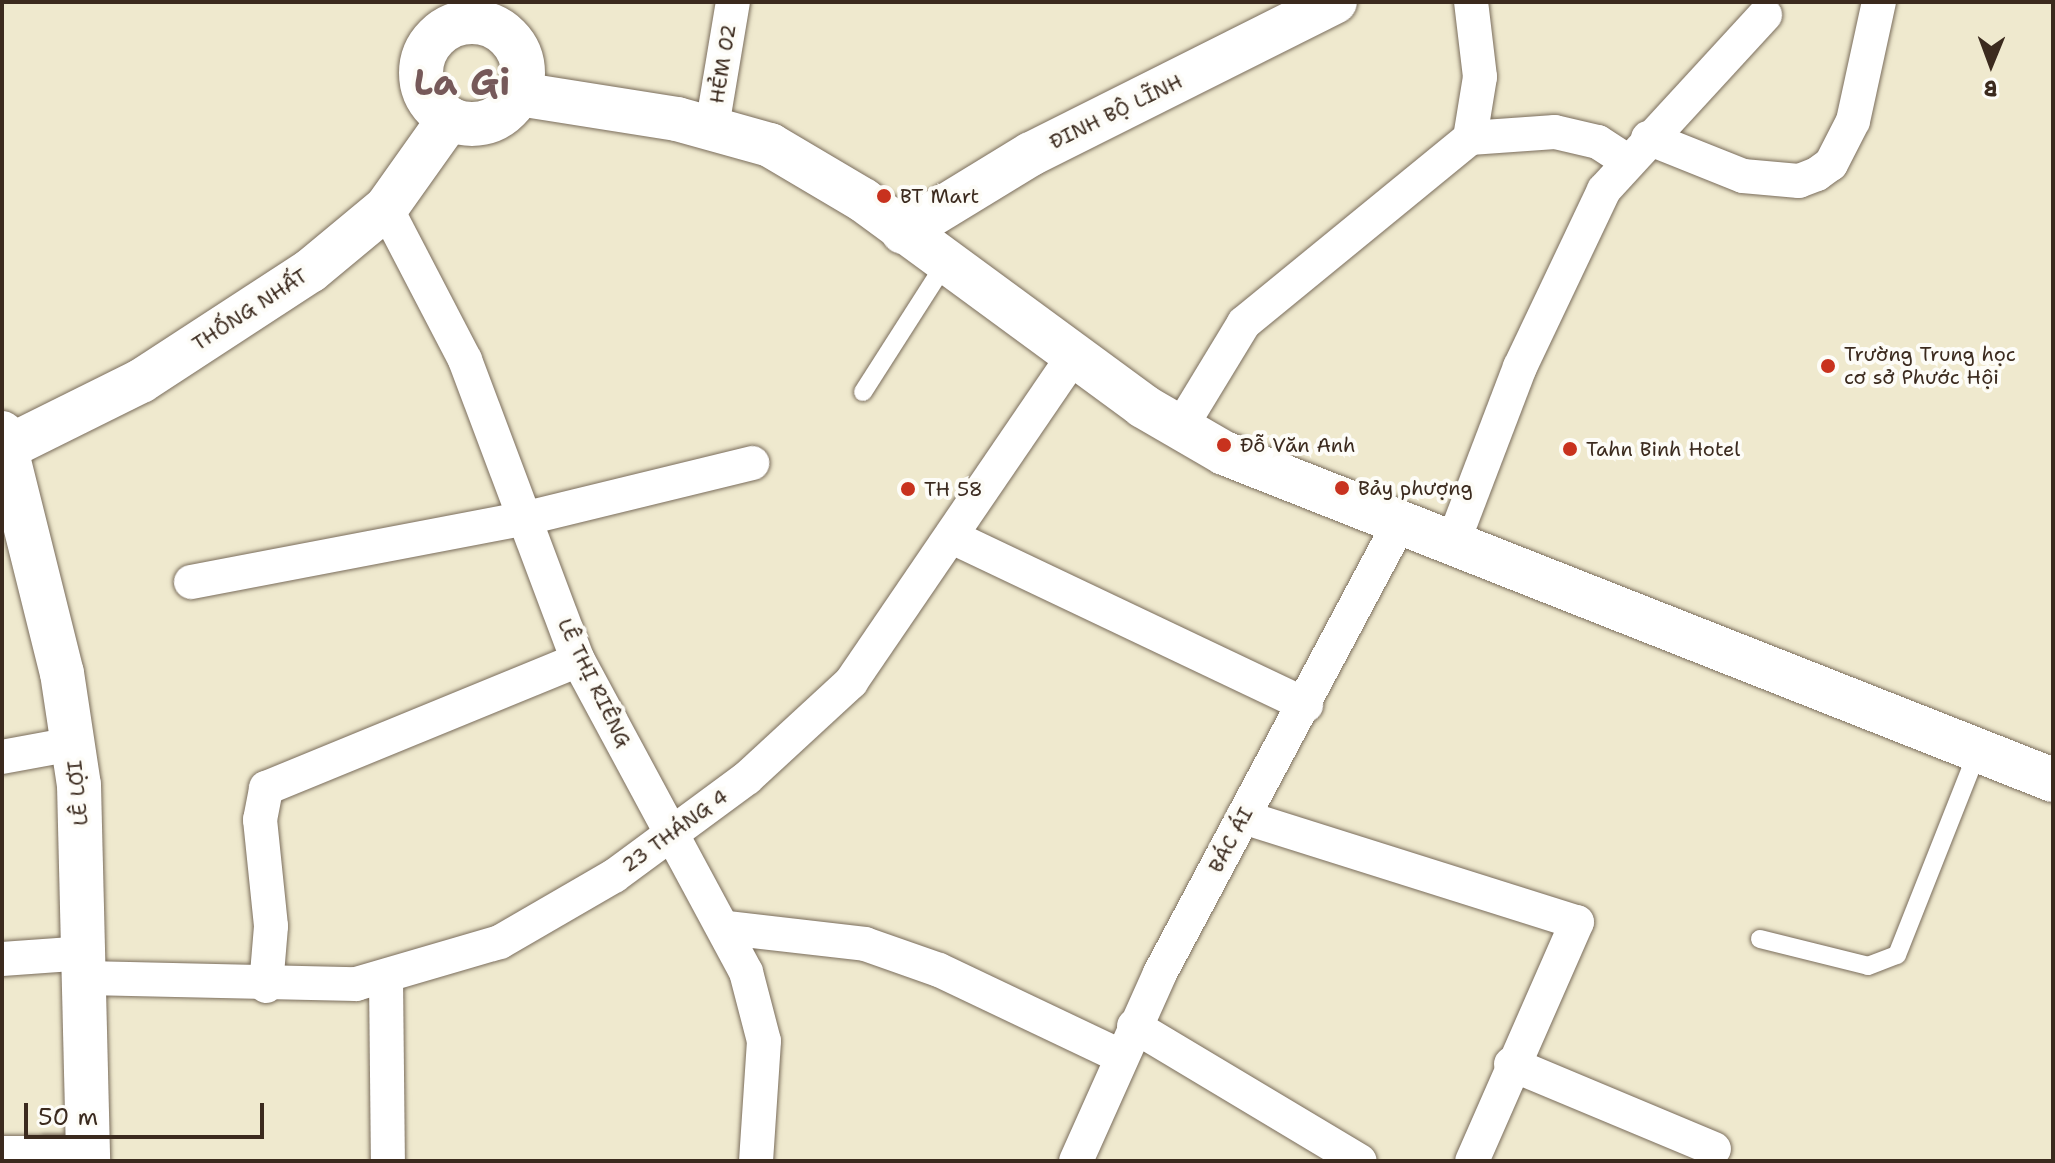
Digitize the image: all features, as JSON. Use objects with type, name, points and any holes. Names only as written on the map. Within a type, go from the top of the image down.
[{"type":"main road","name":"ĐINH BỘ LĨNH","points":[[903,232],[1031,154],[1335,2]]},
{"type":"main road","points":[[454,13],[509,37],[522,64],[519,94],[485,122],[450,118],[430,103],[421,75],[429,46],[454,13]]},
{"type":"main road","points":[[519,94],[712,127],[797,158],[1179,430],[1399,524],[2053,780]]},
{"type":"main road","name":"THỐNG NHẤT","points":[[4,440],[141,381],[310,271],[386,208],[450,118]]},
{"type":"main road","name":"LÊ LỢI","points":[[4,440],[13,526],[72,744],[86,966],[88,1156]]},
{"type":"street","name":"HẺM 02","points":[[712,127],[733,2]]},
{"type":"street","points":[[1470,138],[1480,77],[1471,2]]},
{"type":"street","points":[[1179,430],[1244,323],[1470,138],[1555,132],[1743,176],[1799,181],[1817,174],[1831,164],[1853,121],[1879,2]]},
{"type":"street","points":[[1452,545],[1558,280],[1637,149],[1765,15]]},
{"type":"street","name":"LÊ THỊ RIÊNG","points":[[386,208],[465,360],[578,660],[671,834],[727,928],[760,1008],[764,1041],[756,1161]]},
{"type":"street","name":"23 THÁNG 4","points":[[2,959],[266,986],[386,978],[500,942],[671,834],[789,743],[851,682],[1074,355]]},
{"type":"street","points":[[191,582],[527,518],[752,463]]},
{"type":"street","name":"BÁC ÁI","points":[[1076,1161],[1127,1041],[1399,524]]},
{"type":"street","points":[[952,537],[1306,705]]},
{"type":"street","points":[[266,986],[271,926],[260,820],[266,788],[578,660]]},
{"type":"street","points":[[2,757],[72,744]]},
{"type":"street","points":[[1243,817],[1577,922],[1511,1064],[1472,1161]]},
{"type":"street","points":[[727,928],[865,944],[939,970],[1127,1041],[1360,1161]]},
{"type":"street","points":[[386,978],[388,1161]]},
{"type":"street","points":[[1511,1064],[1714,1149]]},
{"type":"street","points":[[2,1153],[88,1156]]},
{"type":"lane","points":[[863,392],[945,264]]},
{"type":"lane","points":[[1760,939],[1868,966],[1897,955],[1978,750]]},
{"type":"place","name":"BT Mart","points":[[884,196]]},
{"type":"place","name":"Trường Trung học cơ sở Phước Hội","points":[[1828,366]]},
{"type":"place","name":"Đỗ Văn Anh","points":[[1224,445]]},
{"type":"place","name":"Tahn Binh Hotel","points":[[1570,449]]},
{"type":"place","name":"Bảy phượng","points":[[1342,488]]},
{"type":"place","name":"TH 58","points":[[908,489]]},
{"type":"district","name":"La Gi","points":[[462,83]]}]
